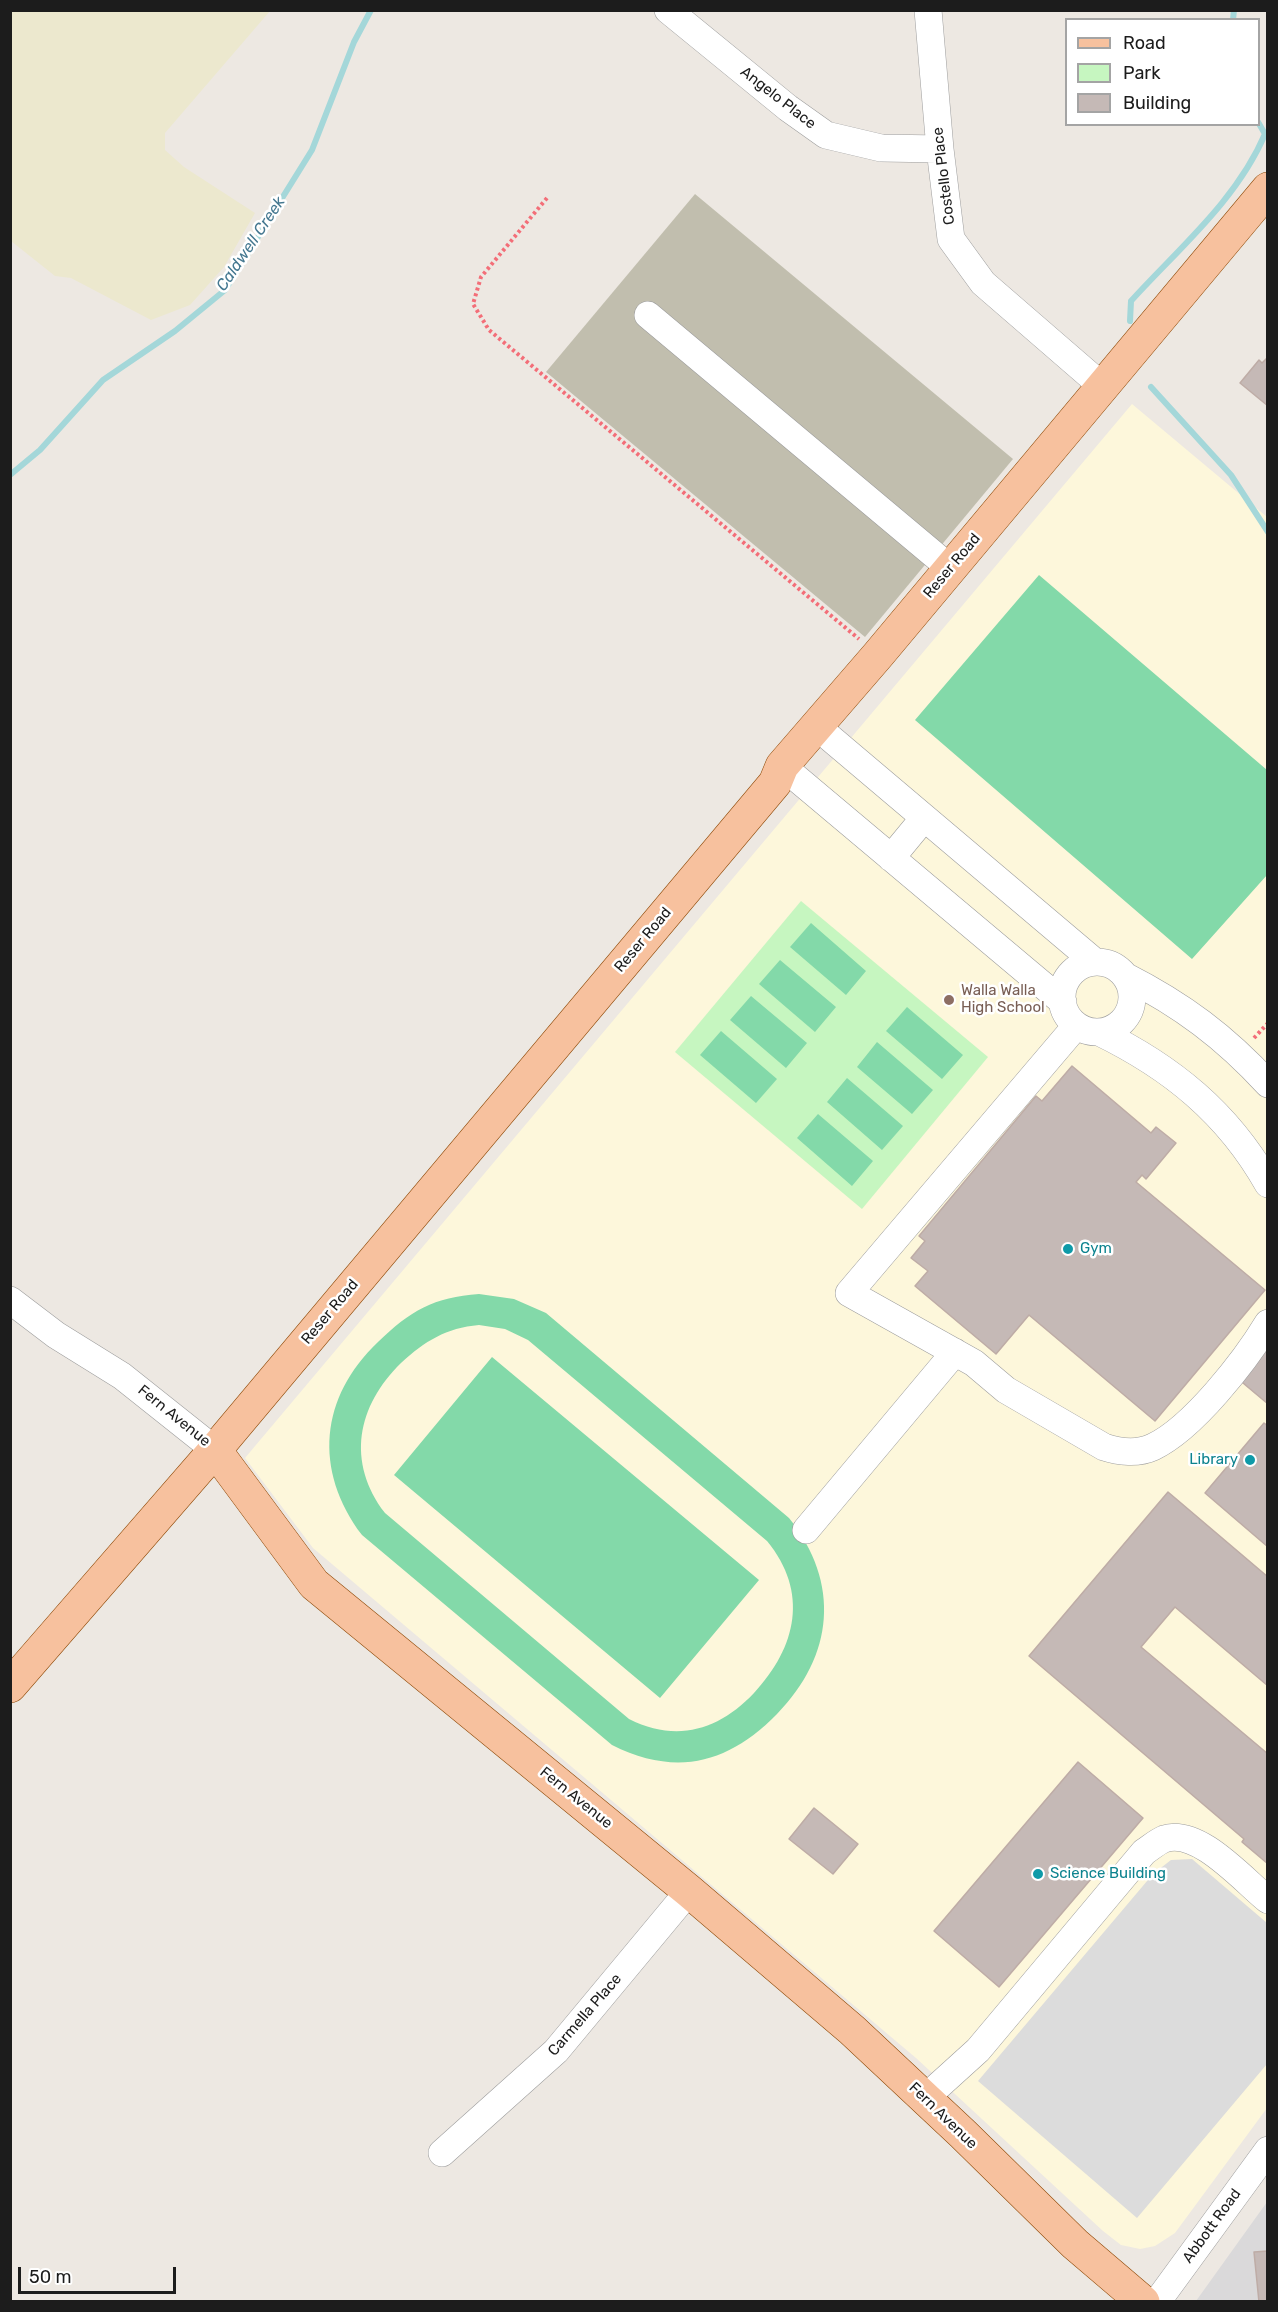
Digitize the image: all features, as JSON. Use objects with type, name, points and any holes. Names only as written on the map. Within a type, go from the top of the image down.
[{"type":"main road","name":"Reser Road","points":[[10,1686],[215,1450],[775,783],[782,766],[878,655],[1268,189]]},
{"type":"main road","name":"Fern Avenue","points":[[215,1450],[314,1584],[689,1891],[852,2030],[1075,2244],[1143,2301]]},
{"type":"street","name":"Angelo Place","points":[[668,10],[788,108],[826,135],[881,148],[940,149]]},
{"type":"street","name":"Costello Place","points":[[928,10],[940,149],[951,239],[983,283],[1102,386]]},
{"type":"street","points":[[648,315],[950,568]]},
{"type":"street","points":[[816,726],[1095,962]]},
{"type":"street","points":[[782,766],[1063,1002]]},
{"type":"street","points":[[891,858],[924,818]]},
{"type":"street","points":[[1268,1084],[1245,1059],[1210,1029],[1158,993],[1125,976],[1110,964],[1095,962],[1080,966],[1072,973],[1063,990],[1063,1002],[1069,1019],[1157,1063],[1207,1104],[1244,1147],[1268,1184]]},
{"type":"street","points":[[1125,976],[1132,994],[1128,1014],[1114,1028],[1088,1029],[849,1293],[974,1363],[1006,1390],[1104,1448],[1118,1451],[1139,1451],[1153,1447],[1191,1419],[1236,1369],[1268,1323]]},
{"type":"street","name":"Fern Avenue","points":[[10,1300],[56,1335],[122,1376],[215,1450]]},
{"type":"street","points":[[806,1530],[955,1352]]},
{"type":"street","points":[[925,2098],[978,2050],[1144,1852],[1164,1839],[1185,1838],[1205,1846],[1268,1900]]},
{"type":"street","name":"Carmella Place","points":[[442,2153],[556,2051],[689,1891]]},
{"type":"street","name":"Abbott Road","points":[[1157,2301],[1268,2150]]},
{"type":"path","points":[[547,198],[481,277],[473,304],[489,330],[878,655]]},
{"type":"shaded area","points":[[10,11],[270,11],[165,133],[165,150],[184,167],[255,213],[224,267],[190,305],[151,320],[71,278],[55,276],[11,241]]},
{"type":"shaded area","points":[[695,194],[1013,459],[865,637],[546,372]]},
{"type":"shaded area","name":"Walla Walla High School","points":[[1132,404],[1267,517],[1267,2108],[1175,2233],[1155,2246],[1140,2249],[1121,2245],[1103,2231],[916,2058],[313,1548],[245,1458]]},
{"type":"shaded area","points":[[1192,1859],[1267,1923],[1267,2064],[1137,2218],[978,2081],[1153,1874],[1171,1860]]},
{"type":"shaded area","points":[[1267,2202],[1267,2301],[1196,2301]]},
{"type":"green space","points":[[1039,575],[1267,770],[1267,875],[1192,959],[915,720]]},
{"type":"green space","points":[[801,901],[988,1057],[862,1209],[675,1052]]},
{"type":"green space","points":[[811,923],[866,971],[846,995],[790,947]]},
{"type":"green space","points":[[780,960],[836,1007],[815,1032],[759,984]]},
{"type":"green space","points":[[751,996],[807,1043],[786,1068],[730,1020]]},
{"type":"green space","points":[[907,1007],[963,1055],[942,1079],[886,1031]]},
{"type":"green space","points":[[721,1031],[777,1079],[756,1103],[700,1055]]},
{"type":"green space","points":[[877,1042],[933,1090],[912,1114],[857,1067]]},
{"type":"green space","points":[[847,1078],[903,1126],[882,1150],[827,1102]]},
{"type":"green space","points":[[818,1114],[873,1161],[852,1186],[797,1138]]},
{"type":"green space","points":[[479,1294],[514,1299],[546,1313],[789,1518],[806,1543],[817,1568],[823,1593],[824,1619],[820,1644],[796,1692],[777,1714],[740,1744],[720,1754],[700,1760],[679,1762],[658,1761],[635,1755],[612,1745],[362,1535],[346,1510],[336,1485],[330,1460],[330,1435],[335,1410],[344,1386],[359,1363],[401,1322],[436,1302]],"holes":[[[479,1325],[505,1329],[528,1340],[767,1541],[780,1560],[789,1580],[793,1599],[788,1638],[769,1675],[754,1693],[741,1706],[712,1724],[680,1731],[664,1730],[629,1719],[385,1513],[373,1494],[365,1474],[361,1454],[362,1435],[366,1416],[374,1397],[386,1380],[419,1348],[446,1333]]]},
{"type":"green space","points":[[492,1357],[759,1580],[660,1698],[394,1475]]},
{"type":"building","points":[[1268,357],[1268,406],[1240,383],[1259,360],[1262,363]]},
{"type":"building","name":"Gym","points":[[1072,1066],[1151,1133],[1156,1127],[1176,1143],[1146,1179],[1142,1175],[1136,1182],[1265,1290],[1155,1421],[1029,1315],[996,1354],[915,1286],[928,1271],[911,1258],[925,1241],[919,1236],[1036,1096],[1042,1101]]},
{"type":"building","points":[[1268,1342],[1268,1404],[1237,1378]]},
{"type":"building","name":"Library","points":[[1264,1423],[1268,1426],[1268,1547],[1205,1493]]},
{"type":"building","points":[[1168,1492],[1268,1577],[1268,1686],[1175,1607],[1141,1647],[1268,1754],[1268,1864],[1242,1842],[1244,1839],[1029,1656]]},
{"type":"building","name":"Science Building","points":[[1078,1762],[1143,1818],[999,1987],[934,1931]]},
{"type":"building","points":[[814,1808],[858,1844],[833,1874],[789,1839]]},
{"type":"building","points":[[1268,2251],[1268,2302],[1259,2302],[1254,2252]]},
{"type":"waterway","name":"Caldwell Creek","points":[[10,475],[40,450],[103,380],[175,331],[225,290],[312,150],[354,42],[371,10]]},
{"type":"waterway","points":[[1233,18],[1234,10]]},
{"type":"waterway","points":[[1130,321],[1131,301],[1205,223],[1239,181],[1265,134],[1260,125]]},
{"type":"waterway","points":[[1151,387],[1231,475],[1268,532]]},
{"type":"place","name":"Walla Walla High School","points":[[949,1000]]},
{"type":"place","name":"Gym","points":[[1068,1249]]},
{"type":"place","name":"Library","points":[[1250,1460]]},
{"type":"place","name":"Science Building","points":[[1038,1874]]}]
